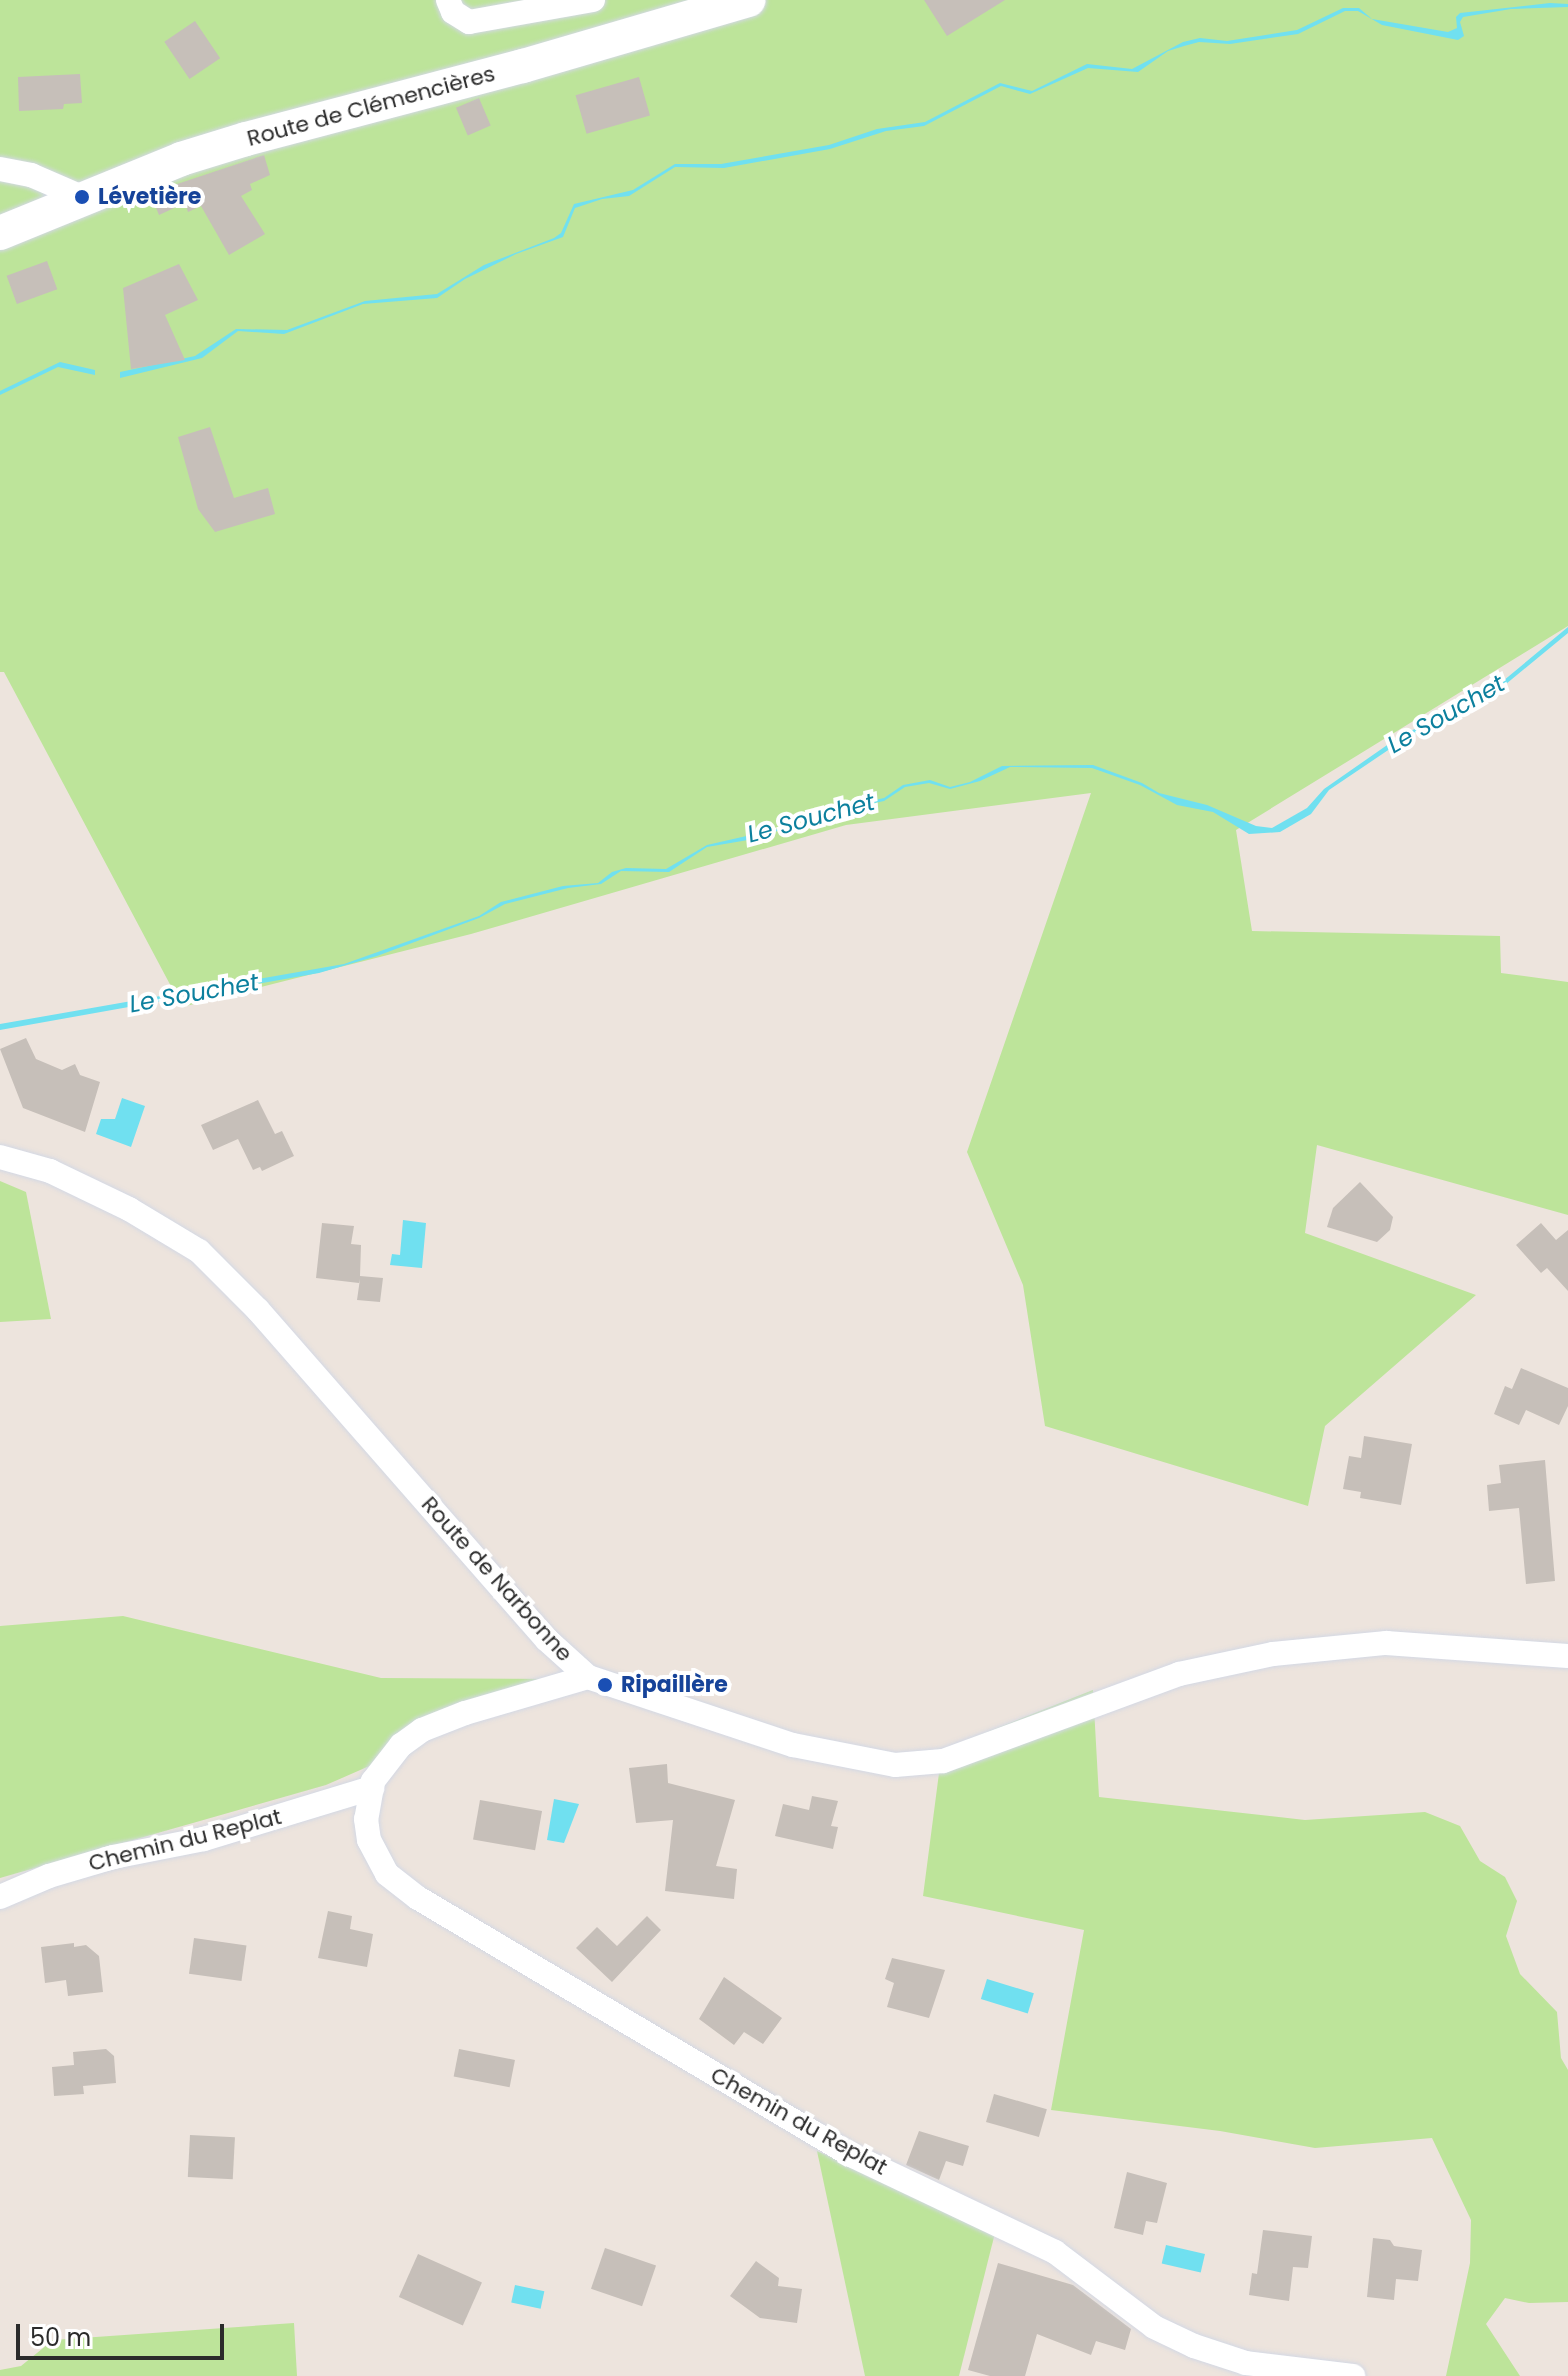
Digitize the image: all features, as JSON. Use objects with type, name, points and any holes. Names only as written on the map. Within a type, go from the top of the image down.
[{"type":"street","points":[[448,0],[453,12],[469,22],[593,0]]},
{"type":"street","name":"Route de Clémencières","points":[[0,233],[82,197],[246,139],[523,66],[710,5],[749,0]]},
{"type":"street","points":[[0,169],[31,175],[82,197]]},
{"type":"street","points":[[31,175],[32,217]]},
{"type":"street","name":"Route de Narbonne","points":[[0,1157],[50,1171],[129,1209],[199,1251],[258,1310],[546,1639],[588,1677],[793,1745],[895,1765],[943,1761],[1179,1674],[1273,1654],[1386,1643],[1568,1656]]},
{"type":"street","name":"Chemin du Replat","points":[[588,1677],[465,1713],[422,1730],[401,1745],[373,1781],[366,1819],[369,1840],[387,1874],[418,1898],[851,2155],[1055,2252],[1154,2327],[1194,2346],[1246,2363],[1353,2376]]},
{"type":"street","name":"Chemin du Replat","points":[[0,1897],[49,1876],[113,1857],[204,1839],[372,1788]]},
{"type":"green space","points":[[0,0],[1568,0],[1568,626],[1236,830],[1252,931],[1500,936],[1501,973],[1568,982],[1568,1215],[1317,1145],[1305,1233],[1476,1295],[1325,1426],[1308,1506],[1045,1426],[1023,1285],[967,1152],[1091,793],[846,825],[471,934],[182,1007],[4,672],[0,672]]},
{"type":"green space","points":[[0,1181],[26,1192],[51,1319],[0,1322]]},
{"type":"green space","points":[[123,1616],[381,1678],[568,1679],[326,1785],[0,1878],[0,1626]]},
{"type":"green space","points":[[1093,1690],[1099,1797],[1305,1820],[1425,1812],[1460,1826],[1480,1861],[1505,1877],[1517,1901],[1506,1936],[1520,1974],[1557,2012],[1561,2058],[1568,2070],[1568,2302],[1529,2303],[1505,2298],[1486,2324],[1520,2376],[1446,2376],[1470,2263],[1471,2220],[1432,2138],[1315,2148],[1220,2131],[1051,2110],[1084,1930],[923,1896],[942,1750]]},
{"type":"green space","points":[[817,2151],[996,2229],[959,2376],[865,2376]]},
{"type":"green space","points":[[294,2323],[297,2376],[0,2376],[0,2370],[21,2366],[53,2340]]},
{"type":"water","points":[[1550,3],[1568,4],[1568,7],[1511,9],[1463,17],[1460,22],[1464,36],[1458,40],[1382,25],[1358,11],[1345,11],[1298,34],[1230,44],[1199,42],[1184,46],[1168,51],[1138,72],[1088,68],[1030,94],[1001,86],[924,126],[886,131],[830,149],[724,168],[675,167],[629,196],[602,199],[575,208],[563,237],[516,254],[465,279],[437,298],[363,304],[284,334],[238,331],[202,358],[120,378],[120,372],[195,356],[236,329],[287,330],[365,301],[437,294],[484,265],[554,238],[561,233],[574,204],[633,190],[675,164],[721,164],[829,145],[877,129],[925,122],[1000,83],[1032,91],[1087,64],[1132,69],[1183,42],[1200,38],[1227,41],[1297,30],[1343,8],[1359,8],[1372,19],[1448,32],[1457,28],[1456,17],[1460,13]]},
{"type":"water","points":[[60,362],[95,370],[95,375],[58,367],[0,395],[0,391]]},
{"type":"water","name":"Le Souchet","points":[[1568,627],[1568,633],[1506,684],[1483,692],[1449,716],[1409,736],[1329,790],[1311,814],[1280,832],[1249,834],[1213,812],[1177,805],[1140,785],[1092,768],[1010,767],[980,781],[950,789],[929,783],[905,787],[884,801],[803,819],[784,829],[748,840],[707,847],[669,872],[621,871],[601,884],[568,888],[505,904],[479,918],[377,956],[319,973],[0,1030],[0,1024],[344,964],[479,916],[501,902],[563,886],[598,883],[612,872],[626,868],[666,869],[707,845],[782,828],[805,816],[884,798],[903,785],[930,780],[950,787],[970,782],[1002,766],[1093,765],[1142,783],[1159,793],[1207,805],[1256,826],[1272,828],[1307,808],[1324,789],[1403,734],[1441,718],[1475,692],[1503,681]]},
{"type":"water","points":[[122,1098],[145,1106],[131,1147],[96,1134],[101,1119],[115,1119]]},
{"type":"water","points":[[403,1220],[426,1223],[422,1268],[390,1265],[392,1254],[400,1255]]},
{"type":"water","points":[[554,1799],[579,1804],[564,1843],[547,1840]]},
{"type":"water","points":[[987,1979],[1034,1993],[1028,2013],[981,1999]]},
{"type":"water","points":[[1166,2245],[1205,2254],[1201,2273],[1162,2264]]},
{"type":"water","points":[[515,2285],[544,2291],[541,2309],[511,2303]]},
{"type":"building","points":[[924,0],[1005,0],[947,36]]},
{"type":"building","points":[[195,21],[220,58],[189,79],[164,42]]},
{"type":"building","points":[[80,74],[82,103],[64,104],[63,109],[19,111],[18,77]]},
{"type":"building","points":[[639,77],[650,115],[587,134],[576,95]]},
{"type":"building","points":[[479,98],[491,126],[468,135],[456,108]]},
{"type":"building","points":[[264,155],[270,175],[250,184],[252,190],[241,196],[265,234],[229,255],[201,206],[188,212],[185,203],[159,215],[150,193]]},
{"type":"building","points":[[47,261],[57,289],[17,304],[7,276]]},
{"type":"building","points":[[179,264],[198,300],[165,315],[185,360],[131,369],[123,288]]},
{"type":"building","points":[[210,427],[234,498],[268,488],[275,514],[215,532],[198,509],[178,437]]},
{"type":"building","points":[[26,1038],[36,1059],[62,1070],[75,1064],[80,1075],[100,1082],[85,1132],[23,1108],[0,1049]]},
{"type":"building","points":[[258,1100],[275,1134],[282,1131],[294,1156],[262,1171],[260,1167],[253,1170],[238,1139],[213,1150],[201,1125]]},
{"type":"building","points":[[1360,1182],[1393,1217],[1390,1230],[1377,1242],[1327,1227],[1333,1208]]},
{"type":"building","points":[[322,1223],[354,1226],[351,1244],[361,1245],[360,1276],[383,1278],[380,1302],[357,1300],[360,1279],[359,1283],[316,1278]]},
{"type":"building","points":[[1541,1223],[1556,1240],[1568,1230],[1568,1291],[1547,1268],[1541,1273],[1516,1245]]},
{"type":"building","points":[[1521,1368],[1568,1388],[1568,1406],[1559,1425],[1526,1410],[1519,1425],[1494,1414],[1505,1386],[1512,1389]]},
{"type":"building","points":[[1364,1436],[1412,1444],[1401,1505],[1360,1498],[1361,1492],[1343,1489],[1349,1456],[1361,1458]]},
{"type":"building","points":[[1545,1460],[1555,1581],[1526,1584],[1519,1508],[1489,1511],[1487,1485],[1501,1483],[1499,1465]]},
{"type":"building","points":[[667,1764],[668,1783],[735,1800],[716,1866],[737,1869],[734,1899],[665,1891],[673,1820],[636,1823],[629,1768]]},
{"type":"building","points":[[812,1796],[838,1801],[831,1826],[838,1827],[833,1849],[775,1836],[783,1804],[809,1810]]},
{"type":"building","points":[[480,1800],[542,1811],[535,1850],[473,1839]]},
{"type":"building","points":[[328,1911],[352,1916],[350,1929],[373,1934],[367,1967],[318,1958]]},
{"type":"building","points":[[647,1916],[661,1930],[612,1982],[576,1948],[597,1927],[617,1946]]},
{"type":"building","points":[[194,1938],[246,1945],[241,1981],[189,1974]]},
{"type":"building","points":[[74,1943],[74,1947],[86,1945],[99,1956],[103,1992],[68,1996],[66,1980],[45,1983],[41,1947]]},
{"type":"building","points":[[892,1958],[945,1970],[929,2018],[887,2007],[894,1983],[885,1979]]},
{"type":"building","points":[[724,1977],[782,2018],[763,2044],[744,2032],[734,2045],[699,2019]]},
{"type":"building","points":[[106,2049],[114,2056],[116,2083],[83,2086],[84,2094],[54,2096],[52,2067],[74,2065],[73,2052]]},
{"type":"building","points":[[459,2049],[515,2060],[510,2087],[454,2076]]},
{"type":"building","points":[[994,2094],[1047,2109],[1039,2137],[986,2122]]},
{"type":"building","points":[[919,2131],[969,2146],[963,2166],[946,2161],[939,2180],[906,2165]]},
{"type":"building","points":[[190,2135],[235,2137],[233,2179],[188,2177]]},
{"type":"building","points":[[1127,2172],[1167,2183],[1157,2223],[1146,2221],[1143,2235],[1114,2228]]},
{"type":"building","points":[[1263,2230],[1312,2236],[1308,2268],[1293,2267],[1289,2301],[1249,2295],[1252,2273],[1257,2274]]},
{"type":"building","points":[[1373,2238],[1390,2240],[1394,2246],[1422,2250],[1418,2281],[1396,2279],[1394,2300],[1367,2297]]},
{"type":"building","points":[[605,2248],[656,2266],[642,2306],[591,2289]]},
{"type":"building","points":[[418,2254],[482,2282],[463,2325],[399,2297]]},
{"type":"building","points":[[756,2261],[779,2278],[778,2286],[802,2289],[797,2323],[760,2318],[730,2296]]},
{"type":"building","points":[[998,2263],[1073,2285],[1131,2329],[1125,2350],[1096,2341],[1091,2355],[1037,2334],[1025,2376],[990,2376],[968,2370]]},
{"type":"place","name":"Lévetière","points":[[82,197]]},
{"type":"place","name":"Ripaillère","points":[[605,1685]]}]
